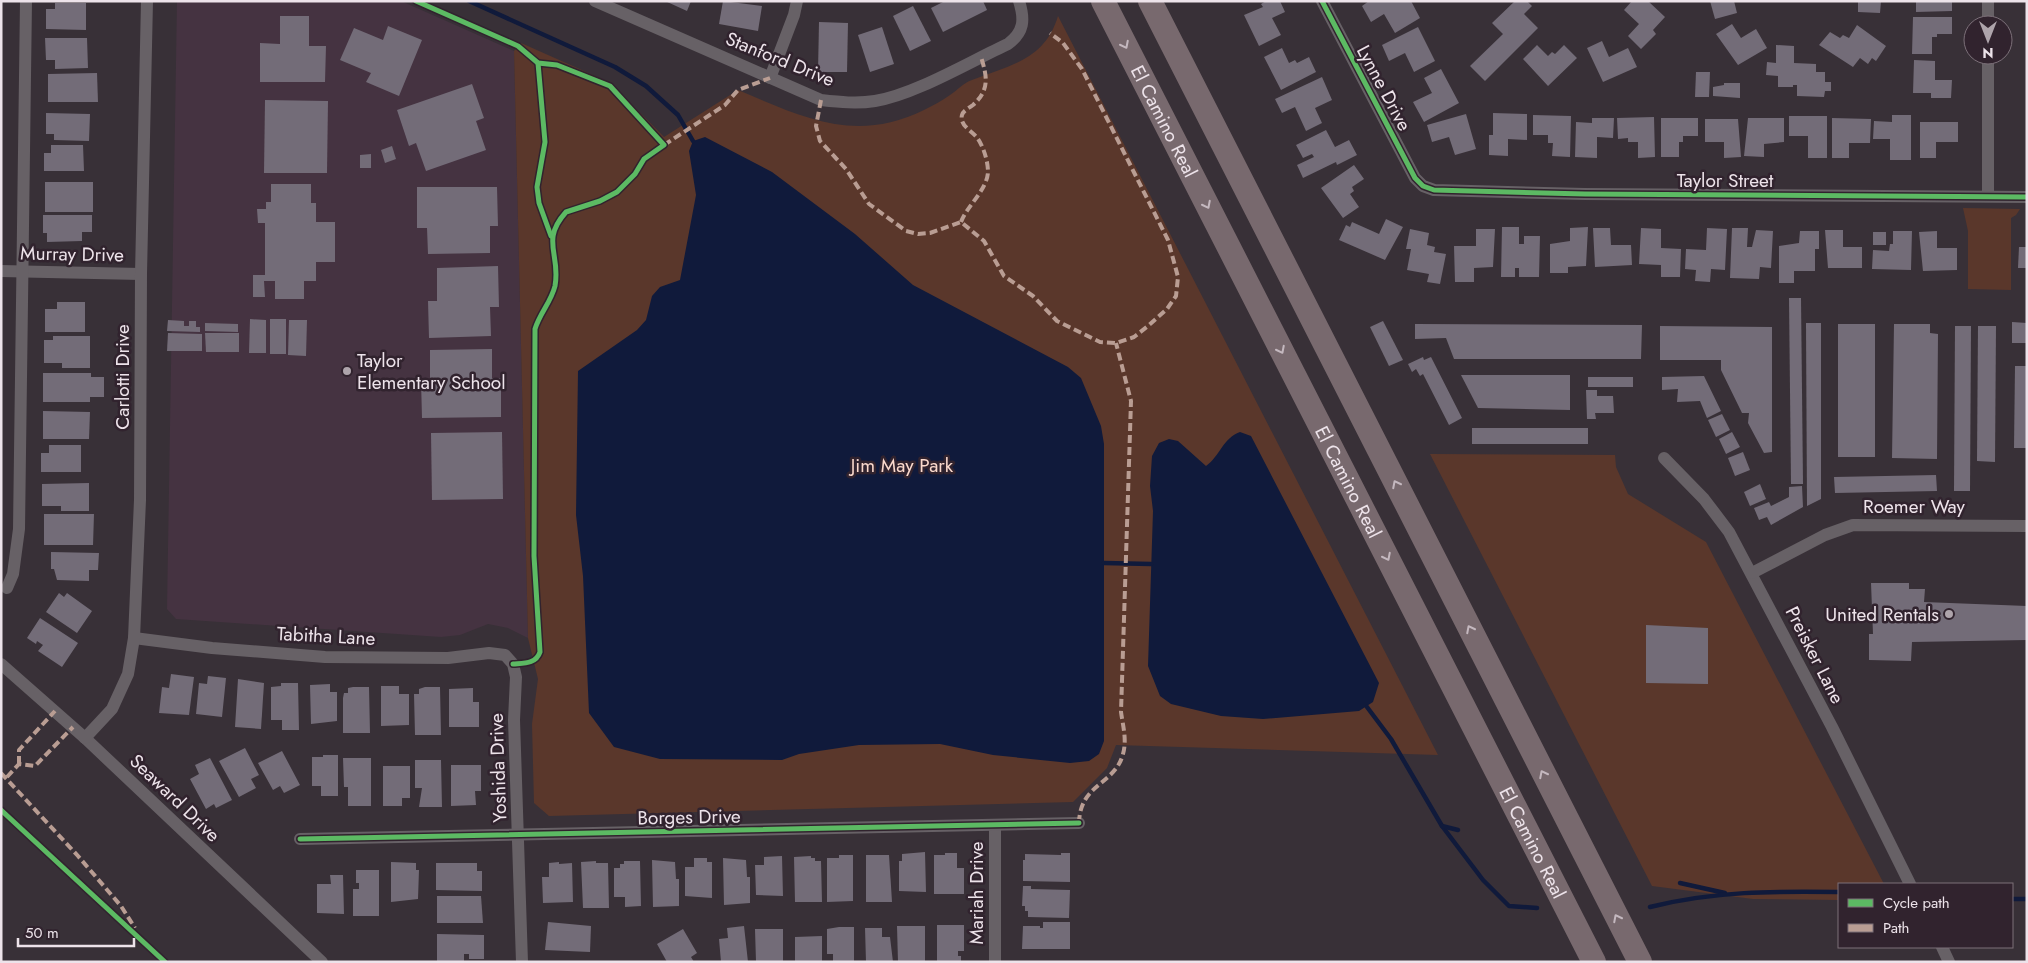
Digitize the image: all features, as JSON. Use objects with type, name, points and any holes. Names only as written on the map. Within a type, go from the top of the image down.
[{"type":"highway","name":"El Camino Real","points":[[1103,1],[1594,962]]},
{"type":"highway","points":[[1150,1],[1640,962]]},
{"type":"street","points":[[7,588],[12,574],[19,529],[26,1]]},
{"type":"street","name":"Carlotti Drive","points":[[85,738],[112,709],[128,674],[134,638],[140,500],[141,274],[148,1]]},
{"type":"street","name":"Stanford Drive","points":[[596,1],[821,100],[850,103],[875,101],[901,94],[981,57],[1016,38],[1023,26],[1023,14],[1019,1]]},
{"type":"street","points":[[770,78],[794,15],[797,1]]},
{"type":"street","name":"Lynne Drive","points":[[1322,1],[1414,178],[1423,186]]},
{"type":"street","points":[[1988,1],[1988,15]]},
{"type":"street","points":[[1988,65],[1988,196]]},
{"type":"street","name":"Taylor Street","points":[[1423,186],[1434,190],[1586,194],[2027,197]]},
{"type":"street","name":"Murray Drive","points":[[1,271],[141,274]]},
{"type":"street","name":"Preisker Lane","points":[[1664,458],[1704,499],[1728,532],[1752,573],[1909,883]]},
{"type":"street","name":"Roemer Way","points":[[1752,573],[1824,535],[1853,525],[2027,526]]},
{"type":"street","name":"Tabitha Lane","points":[[134,638],[212,648],[325,657],[448,658],[489,653],[505,656],[513,664]]},
{"type":"street","name":"Seaward Drive","points":[[1,664],[85,738],[322,962]]},
{"type":"street","name":"Yoshida Drive","points":[[513,664],[516,677],[514,720],[522,962]]},
{"type":"street","name":"Borges Drive","points":[[300,839],[1079,823]]},
{"type":"street","name":"Mariah Drive","points":[[995,825],[995,962]]},
{"type":"street","points":[[1942,948],[1949,962]]},
{"type":"shaded area","name":"Taylor Elementary School","points":[[177,1],[401,1],[514,51],[528,638],[508,628],[488,624],[460,635],[441,637],[176,619],[167,609]]},
{"type":"green space","name":"Jim May Park","points":[[1058,16],[1438,755],[1116,745],[1107,768],[1073,802],[549,816],[534,803],[532,724],[538,679],[528,638],[514,51],[521,43],[611,83],[664,137],[738,90],[784,109],[829,123],[852,126],[875,125],[899,120],[924,110],[944,99],[969,81],[1024,59],[1035,52],[1044,42],[1052,31]]},
{"type":"green space","points":[[1963,208],[2020,209],[2011,218],[2011,290],[1968,289],[1968,231]]},
{"type":"green space","points":[[1430,454],[1615,455],[1616,467],[1628,494],[1706,542],[1883,883],[1838,883],[1838,900],[1753,899],[1652,886]]},
{"type":"water","points":[[705,137],[772,172],[855,234],[913,285],[1068,367],[1081,378],[1101,426],[1104,444],[1104,741],[1099,754],[1089,761],[1070,763],[993,755],[940,744],[859,745],[799,754],[782,760],[660,759],[614,747],[589,713],[583,576],[576,515],[578,371],[637,330],[646,320],[652,296],[660,287],[680,280],[696,195],[689,151],[693,141]]},
{"type":"water","points":[[1240,432],[1251,436],[1379,683],[1373,702],[1359,711],[1263,719],[1221,716],[1171,704],[1160,696],[1148,666],[1153,511],[1150,486],[1152,456],[1159,443],[1169,439],[1178,441],[1206,466],[1229,438]]},
{"type":"building","points":[[665,1],[691,1],[687,11]]},
{"type":"building","points":[[723,1],[762,6],[758,31],[719,24]]},
{"type":"building","points":[[945,1],[983,1],[987,10],[943,32],[931,8]]},
{"type":"building","points":[[1266,1],[1280,1],[1285,12],[1272,18],[1281,35],[1259,46],[1244,15],[1263,7],[1261,4]]},
{"type":"building","points":[[1369,1],[1411,1],[1420,18],[1395,33],[1384,14],[1371,22],[1362,6]]},
{"type":"building","points":[[1515,1],[1527,1],[1532,6],[1524,14],[1538,28],[1485,81],[1470,66],[1503,34],[1492,23]]},
{"type":"building","points":[[1632,1],[1648,1],[1665,17],[1653,30],[1656,34],[1641,49],[1628,36],[1639,24],[1624,10]]},
{"type":"building","points":[[1710,1],[1734,1],[1737,13],[1715,19]]},
{"type":"building","points":[[1858,1],[1881,1],[1880,13],[1858,12]]},
{"type":"building","points":[[1916,1],[1952,1],[1952,11],[1916,12]]},
{"type":"building","points":[[55,3],[86,3],[86,30],[46,29],[46,9],[55,9]]},
{"type":"building","points":[[913,6],[931,41],[910,51],[893,16]]},
{"type":"building","points":[[280,16],[309,16],[309,46],[326,46],[325,82],[260,82],[260,43],[280,44]]},
{"type":"building","points":[[1913,17],[1952,17],[1952,34],[1937,34],[1937,37],[1932,37],[1932,54],[1912,54]]},
{"type":"building","points":[[819,22],[848,23],[847,72],[818,72]]},
{"type":"building","points":[[1732,24],[1741,38],[1756,29],[1767,48],[1738,65],[1716,34]]},
{"type":"building","points":[[1857,25],[1886,46],[1876,61],[1872,58],[1868,64],[1860,58],[1853,67],[1819,45],[1830,32],[1840,38],[1843,35],[1849,38]]},
{"type":"building","points":[[388,26],[422,40],[399,96],[366,82],[371,73],[340,60],[354,28],[383,40]]},
{"type":"building","points":[[882,27],[894,64],[870,72],[858,35]]},
{"type":"building","points":[[1418,27],[1435,61],[1414,72],[1405,53],[1389,61],[1382,45]]},
{"type":"building","points":[[45,38],[87,38],[88,68],[55,69],[55,60],[46,60]]},
{"type":"building","points":[[1602,41],[1609,57],[1628,48],[1637,67],[1603,82],[1587,48]]},
{"type":"building","points":[[1537,45],[1548,56],[1552,52],[1555,54],[1564,45],[1577,58],[1548,86],[1523,59]]},
{"type":"building","points":[[1776,45],[1794,46],[1794,63],[1816,64],[1816,72],[1825,72],[1825,82],[1831,82],[1831,91],[1825,91],[1824,97],[1797,96],[1797,85],[1793,85],[1793,87],[1778,87],[1778,76],[1766,75],[1767,62],[1776,63]]},
{"type":"building","points":[[1282,48],[1289,63],[1295,60],[1297,63],[1309,57],[1316,72],[1281,90],[1264,57]]},
{"type":"building","points":[[1914,60],[1935,61],[1935,80],[1952,80],[1951,98],[1931,98],[1931,93],[1913,93]]},
{"type":"building","points":[[1441,69],[1459,103],[1424,122],[1413,102],[1432,93],[1424,78]]},
{"type":"building","points":[[1696,72],[1710,72],[1709,97],[1695,97]]},
{"type":"building","points":[[97,73],[98,102],[48,102],[48,74]]},
{"type":"building","points":[[1322,77],[1332,100],[1315,108],[1322,123],[1306,131],[1295,107],[1282,113],[1275,99]]},
{"type":"building","points":[[1724,83],[1740,83],[1740,98],[1713,96],[1713,87],[1724,85]]},
{"type":"building","points":[[472,84],[484,118],[476,121],[486,150],[426,171],[416,143],[409,146],[397,110]]},
{"type":"building","points":[[265,100],[328,101],[327,173],[264,173]]},
{"type":"building","points":[[46,113],[90,114],[89,141],[54,140],[54,134],[46,134]]},
{"type":"building","points":[[1493,113],[1527,114],[1527,140],[1508,139],[1508,156],[1489,155],[1489,135],[1493,135]]},
{"type":"building","points":[[1466,114],[1476,149],[1455,155],[1449,137],[1432,142],[1427,125]]},
{"type":"building","points":[[1533,115],[1571,116],[1570,157],[1552,156],[1553,143],[1548,143],[1548,135],[1533,135]]},
{"type":"building","points":[[1892,115],[1911,115],[1911,160],[1890,160],[1890,139],[1873,139],[1874,121],[1892,122]]},
{"type":"building","points":[[1789,116],[1827,116],[1827,158],[1808,158],[1808,136],[1789,136]]},
{"type":"building","points":[[1654,117],[1655,157],[1638,158],[1638,142],[1628,142],[1628,138],[1618,139],[1617,118]]},
{"type":"building","points":[[1592,118],[1614,118],[1613,138],[1597,137],[1597,158],[1575,157],[1576,122],[1592,123]]},
{"type":"building","points":[[1661,118],[1698,118],[1698,136],[1683,136],[1683,142],[1679,142],[1679,157],[1661,157]]},
{"type":"building","points":[[1748,118],[1784,118],[1784,142],[1764,144],[1764,157],[1744,156]]},
{"type":"building","points":[[1832,118],[1871,119],[1870,143],[1849,143],[1849,158],[1832,158]]},
{"type":"building","points":[[1705,119],[1738,119],[1741,157],[1724,158],[1724,142],[1705,142]]},
{"type":"building","points":[[1920,122],[1958,122],[1958,142],[1936,142],[1936,158],[1920,158]]},
{"type":"building","points":[[1326,130],[1335,147],[1349,140],[1357,155],[1337,165],[1336,162],[1303,178],[1297,165],[1314,157],[1312,154],[1303,158],[1296,145]]},
{"type":"building","points":[[51,145],[83,145],[84,171],[44,171],[44,153],[51,153]]},
{"type":"building","points":[[392,146],[396,159],[385,163],[381,150]]},
{"type":"building","points":[[371,154],[371,168],[360,168],[360,155]]},
{"type":"building","points":[[1354,165],[1364,179],[1352,187],[1354,191],[1350,194],[1359,207],[1343,218],[1321,188]]},
{"type":"building","points":[[45,182],[93,182],[93,212],[45,212]]},
{"type":"building","points":[[271,184],[311,184],[311,203],[316,203],[316,222],[335,222],[335,262],[316,262],[316,281],[304,281],[304,299],[275,299],[275,281],[264,281],[265,297],[253,297],[253,275],[265,275],[265,223],[258,223],[257,209],[266,209],[266,202],[271,202]]},
{"type":"building","points":[[417,187],[497,187],[498,226],[490,226],[490,253],[428,254],[427,228],[417,228]]},
{"type":"building","points":[[43,215],[92,215],[92,232],[82,232],[82,241],[47,242],[47,233],[43,233]]},
{"type":"building","points":[[1386,219],[1403,227],[1385,260],[1339,240],[1346,225],[1350,227],[1352,222],[1379,234]]},
{"type":"building","points":[[1502,227],[1519,227],[1519,244],[1524,244],[1524,236],[1540,236],[1539,277],[1519,277],[1519,268],[1515,268],[1515,277],[1501,277]]},
{"type":"building","points":[[1588,227],[1586,266],[1568,267],[1568,273],[1550,273],[1550,244],[1570,241],[1570,228]]},
{"type":"building","points":[[1593,228],[1610,228],[1611,245],[1631,245],[1632,265],[1595,267]]},
{"type":"building","points":[[1641,228],[1661,229],[1661,248],[1681,249],[1680,277],[1661,277],[1661,265],[1639,264]]},
{"type":"building","points":[[1707,228],[1727,229],[1725,270],[1711,269],[1710,282],[1695,281],[1696,270],[1685,269],[1686,249],[1706,250]]},
{"type":"building","points":[[1732,228],[1748,228],[1747,247],[1752,247],[1756,230],[1773,231],[1771,268],[1760,267],[1759,279],[1730,278]]},
{"type":"building","points":[[1410,229],[1429,233],[1427,245],[1435,247],[1434,252],[1446,254],[1440,284],[1427,282],[1429,274],[1407,270],[1411,249],[1406,249]]},
{"type":"building","points":[[1476,229],[1495,229],[1493,267],[1474,268],[1474,282],[1455,282],[1454,246],[1476,246]]},
{"type":"building","points":[[1825,230],[1843,230],[1843,247],[1862,247],[1862,268],[1828,268]]},
{"type":"building","points":[[1800,231],[1819,231],[1819,249],[1815,249],[1815,271],[1794,271],[1794,283],[1779,283],[1779,246],[1799,243]]},
{"type":"building","points":[[1893,231],[1912,231],[1911,270],[1872,269],[1873,250],[1889,251],[1890,244],[1893,244]]},
{"type":"building","points":[[1937,231],[1937,248],[1957,248],[1957,270],[1923,271],[1919,232]]},
{"type":"building","points":[[1873,232],[1886,232],[1886,245],[1873,245]]},
{"type":"building","points":[[2019,247],[2027,247],[2027,268],[2018,268]]},
{"type":"building","points":[[498,266],[499,307],[490,307],[491,336],[429,338],[428,301],[437,301],[437,268]]},
{"type":"building","points":[[1789,298],[1801,298],[1803,484],[1791,484]]},
{"type":"building","points":[[57,302],[85,302],[85,332],[45,332],[45,309],[57,309]]},
{"type":"building","points":[[250,319],[266,320],[266,353],[249,353]]},
{"type":"building","points":[[270,319],[286,319],[286,354],[270,354]]},
{"type":"building","points":[[168,320],[184,321],[184,326],[189,326],[189,321],[196,321],[196,327],[200,327],[200,332],[167,331]]},
{"type":"building","points":[[289,320],[307,320],[306,356],[288,355]]},
{"type":"building","points":[[1383,321],[1403,360],[1389,366],[1370,327]]},
{"type":"building","points":[[2012,322],[2027,323],[2027,343],[2012,343]]},
{"type":"building","points":[[205,323],[238,324],[238,332],[205,331]]},
{"type":"building","points":[[1806,323],[1821,323],[1821,499],[1807,506]]},
{"type":"building","points":[[1415,324],[1642,325],[1641,359],[1454,359],[1446,338],[1415,339]]},
{"type":"building","points":[[1838,324],[1875,324],[1875,457],[1838,457]]},
{"type":"building","points":[[1894,324],[1930,324],[1930,333],[1938,334],[1937,459],[1892,458]]},
{"type":"building","points":[[1660,326],[1772,327],[1772,452],[1764,453],[1748,423],[1749,413],[1742,413],[1721,370],[1721,360],[1660,360]]},
{"type":"building","points":[[1955,326],[1971,326],[1970,491],[1954,491]]},
{"type":"building","points":[[1978,326],[1996,326],[1995,462],[1977,461]]},
{"type":"building","points":[[168,333],[202,334],[202,351],[167,351]]},
{"type":"building","points":[[205,333],[239,333],[239,352],[206,352]]},
{"type":"building","points":[[53,336],[90,336],[90,368],[62,368],[62,363],[44,363],[44,340],[53,340]]},
{"type":"building","points":[[492,349],[492,378],[501,378],[501,417],[422,418],[421,380],[430,379],[430,350]]},
{"type":"building","points":[[1423,357],[1424,360],[1431,357],[1462,418],[1449,425],[1423,374],[1420,376],[1416,369],[1412,372],[1408,364]]},
{"type":"building","points":[[2015,366],[2027,366],[2027,448],[2014,448]]},
{"type":"building","points":[[43,373],[91,373],[91,377],[104,377],[104,397],[90,397],[90,402],[43,402]]},
{"type":"building","points":[[1461,375],[1570,375],[1570,410],[1478,408]]},
{"type":"building","points":[[1704,376],[1721,411],[1707,418],[1700,401],[1677,402],[1678,389],[1662,390],[1662,377]]},
{"type":"building","points":[[1588,377],[1633,377],[1633,387],[1588,387]]},
{"type":"building","points":[[1586,390],[1597,390],[1597,396],[1613,396],[1614,413],[1595,413],[1596,419],[1587,419]]},
{"type":"building","points":[[43,411],[90,412],[89,439],[43,439]]},
{"type":"building","points":[[1722,414],[1730,430],[1716,437],[1708,420]]},
{"type":"building","points":[[1472,428],[1588,428],[1588,444],[1472,444]]},
{"type":"building","points":[[502,432],[503,499],[432,500],[431,433]]},
{"type":"building","points":[[1732,432],[1740,447],[1726,454],[1719,439]]},
{"type":"building","points":[[49,445],[81,445],[81,472],[41,472],[41,453],[49,453]]},
{"type":"building","points":[[1743,452],[1750,470],[1735,476],[1728,458]]},
{"type":"building","points":[[1936,475],[1937,491],[1835,493],[1834,477]]},
{"type":"building","points":[[89,483],[89,511],[61,511],[61,506],[42,506],[42,484]]},
{"type":"building","points":[[1760,484],[1766,499],[1750,506],[1744,492]]},
{"type":"building","points":[[1802,486],[1803,507],[1771,525],[1767,517],[1759,520],[1754,508],[1769,502],[1771,506],[1789,497],[1789,487]]},
{"type":"building","points":[[44,514],[94,514],[93,545],[44,545]]},
{"type":"building","points":[[51,552],[99,553],[98,570],[89,570],[89,581],[57,580],[54,569],[51,569]]},
{"type":"building","name":"United Rentals","points":[[1871,583],[1909,583],[1909,589],[1925,589],[1924,602],[2027,606],[2027,640],[1912,642],[1911,661],[1869,660],[1869,634],[1873,634]]},
{"type":"building","points":[[59,593],[64,597],[67,593],[92,611],[77,633],[46,612]]},
{"type":"building","points":[[40,618],[78,643],[62,667],[38,651],[43,645],[37,641],[36,644],[27,638]]},
{"type":"building","points":[[1646,625],[1708,628],[1708,684],[1646,683]]},
{"type":"building","points":[[171,674],[194,677],[189,715],[159,713],[162,687],[169,688]]},
{"type":"building","points":[[208,676],[226,678],[222,717],[196,714],[199,683],[207,684]]},
{"type":"building","points":[[238,679],[264,683],[261,729],[235,727]]},
{"type":"building","points":[[281,683],[298,683],[299,730],[282,730],[282,720],[271,720],[271,687],[281,686]]},
{"type":"building","points":[[330,684],[330,692],[337,692],[337,721],[311,724],[310,685]]},
{"type":"building","points":[[381,686],[399,686],[399,694],[409,694],[409,725],[381,726]]},
{"type":"building","points":[[369,687],[370,733],[343,733],[344,693],[348,693],[348,688]]},
{"type":"building","points":[[440,687],[441,735],[415,735],[414,694],[419,694],[419,689]]},
{"type":"building","points":[[473,688],[473,702],[479,702],[479,727],[449,727],[449,689]]},
{"type":"building","points":[[245,748],[259,775],[251,779],[256,788],[239,797],[219,761]]},
{"type":"building","points":[[282,751],[300,785],[284,793],[280,786],[273,790],[258,763]]},
{"type":"building","points":[[323,755],[338,755],[338,796],[321,796],[321,786],[312,786],[312,757],[323,757]]},
{"type":"building","points":[[210,758],[232,800],[216,808],[214,804],[206,809],[190,779],[199,774],[195,765]]},
{"type":"building","points":[[343,758],[371,758],[371,806],[348,806],[348,787],[344,787]]},
{"type":"building","points":[[415,760],[441,760],[442,807],[419,807],[422,788],[415,788]]},
{"type":"building","points":[[451,765],[481,765],[481,791],[475,791],[476,805],[451,806]]},
{"type":"building","points":[[383,766],[410,766],[410,798],[402,798],[402,806],[383,806]]},
{"type":"building","points":[[925,852],[926,892],[899,891],[899,861],[902,861],[902,854]]},
{"type":"building","points":[[945,853],[957,853],[957,868],[964,868],[964,894],[934,894],[934,855],[945,855]]},
{"type":"building","points":[[1061,853],[1070,853],[1070,882],[1023,881],[1023,860],[1025,860],[1025,854],[1061,855]]},
{"type":"building","points":[[839,855],[853,855],[853,901],[827,902],[827,858],[839,858]]},
{"type":"building","points":[[866,855],[889,855],[892,902],[866,902]]},
{"type":"building","points":[[782,856],[783,896],[756,895],[755,865],[764,865],[764,857]]},
{"type":"building","points":[[811,856],[811,858],[815,858],[815,861],[821,861],[822,902],[795,902],[794,857]]},
{"type":"building","points":[[694,858],[707,858],[707,862],[712,862],[712,898],[685,896],[685,867],[694,867]]},
{"type":"building","points":[[723,858],[746,860],[747,877],[750,877],[750,903],[724,905]]},
{"type":"building","points":[[652,860],[675,862],[676,879],[679,879],[679,906],[653,907]]},
{"type":"building","points":[[596,861],[596,863],[608,863],[609,908],[583,908],[581,862]]},
{"type":"building","points":[[624,861],[640,861],[641,906],[625,907],[625,897],[614,897],[614,868],[620,868],[620,864],[624,864]]},
{"type":"building","points":[[391,862],[416,863],[416,870],[419,870],[418,899],[391,902]]},
{"type":"building","points":[[559,862],[559,864],[572,863],[573,902],[543,903],[542,877],[549,877],[549,863]]},
{"type":"building","points":[[436,863],[477,863],[477,871],[482,871],[482,891],[436,890]]},
{"type":"building","points":[[356,870],[379,870],[379,916],[353,916],[353,889],[359,889],[359,883],[356,883]]},
{"type":"building","points":[[330,875],[343,875],[344,914],[317,913],[317,884],[331,884]]},
{"type":"building","points":[[1023,886],[1031,886],[1031,889],[1070,890],[1069,918],[1028,917],[1028,911],[1025,911],[1025,906],[1022,906]]},
{"type":"building","points":[[437,896],[481,896],[483,923],[437,923]]},
{"type":"building","points":[[548,922],[591,926],[590,952],[545,950]]},
{"type":"building","points":[[1043,922],[1070,922],[1070,949],[1022,949],[1023,926],[1040,926],[1040,928],[1043,928]]},
{"type":"building","points":[[937,925],[964,925],[964,951],[958,951],[958,956],[961,956],[961,962],[937,962]]},
{"type":"building","points":[[744,926],[748,962],[721,962],[719,939],[728,938],[727,928]]},
{"type":"building","points":[[897,926],[925,926],[925,962],[898,962]]},
{"type":"building","points":[[854,927],[854,962],[833,962],[833,954],[827,954],[827,929]]},
{"type":"building","points":[[865,928],[882,928],[882,937],[890,937],[893,962],[866,962]]},
{"type":"building","points":[[683,929],[697,953],[691,957],[694,962],[667,962],[657,944]]},
{"type":"building","points":[[755,929],[783,929],[783,962],[756,962]]},
{"type":"building","points":[[437,934],[484,935],[484,959],[469,959],[469,954],[464,954],[464,961],[437,961]]},
{"type":"building","points":[[822,936],[822,962],[795,962],[795,937]]},
{"type":"waterway","points":[[469,1],[615,67],[646,86],[678,115],[693,141]]},
{"type":"waterway","points":[[1104,563],[1151,564]]},
{"type":"waterway","points":[[1367,707],[1391,739],[1442,826],[1483,880],[1509,906],[1537,908]]},
{"type":"waterway","points":[[1442,826],[1458,830]]},
{"type":"waterway","points":[[1680,883],[1725,893]]},
{"type":"waterway","points":[[1650,907],[1697,898],[1744,893],[1838,892]]},
{"type":"waterway","points":[[2013,899],[2027,899]]},
{"type":"marked path","points":[[821,100],[816,126],[820,141],[846,169],[869,204],[906,231],[918,234],[930,233],[961,222],[984,241],[1004,276],[1033,296],[1057,321],[1100,342],[1116,343],[1134,337],[1167,309],[1176,296],[1178,277],[1168,240],[1082,69],[1063,43],[1050,33]]},
{"type":"marked path","points":[[961,222],[981,192],[988,172],[985,155],[980,143],[976,136],[965,126],[962,119],[964,112],[973,105],[985,88],[986,77],[981,57]]},
{"type":"marked path","points":[[664,145],[725,105],[738,90],[770,78]]},
{"type":"marked path","points":[[1079,823],[1085,800],[1119,764],[1125,744],[1121,712],[1131,401],[1116,343]]},
{"type":"marked path","points":[[19,764],[19,750],[55,711]]},
{"type":"marked path","points":[[7,777],[19,764],[35,766],[73,727]]},
{"type":"marked path","points":[[1,773],[78,856],[121,906],[135,928]]},
{"type":"cycle path","points":[[416,1],[518,46],[538,63],[557,65],[610,86],[664,145],[644,159],[635,174],[617,192],[600,201],[566,212],[554,231],[555,286],[535,329],[534,556],[540,652],[533,661],[513,664]]},
{"type":"cycle path","points":[[1322,1],[1415,178],[1423,186],[1434,190],[1585,194],[2027,197]]},
{"type":"cycle path","points":[[538,63],[545,142],[537,187],[539,203],[551,236]]},
{"type":"cycle path","points":[[1,810],[165,962]]},
{"type":"cycle path","points":[[300,839],[1079,823]]},
{"type":"place","name":"Taylor Elementary School","points":[[347,371]]},
{"type":"place","name":"United Rentals","points":[[1949,614]]}]
